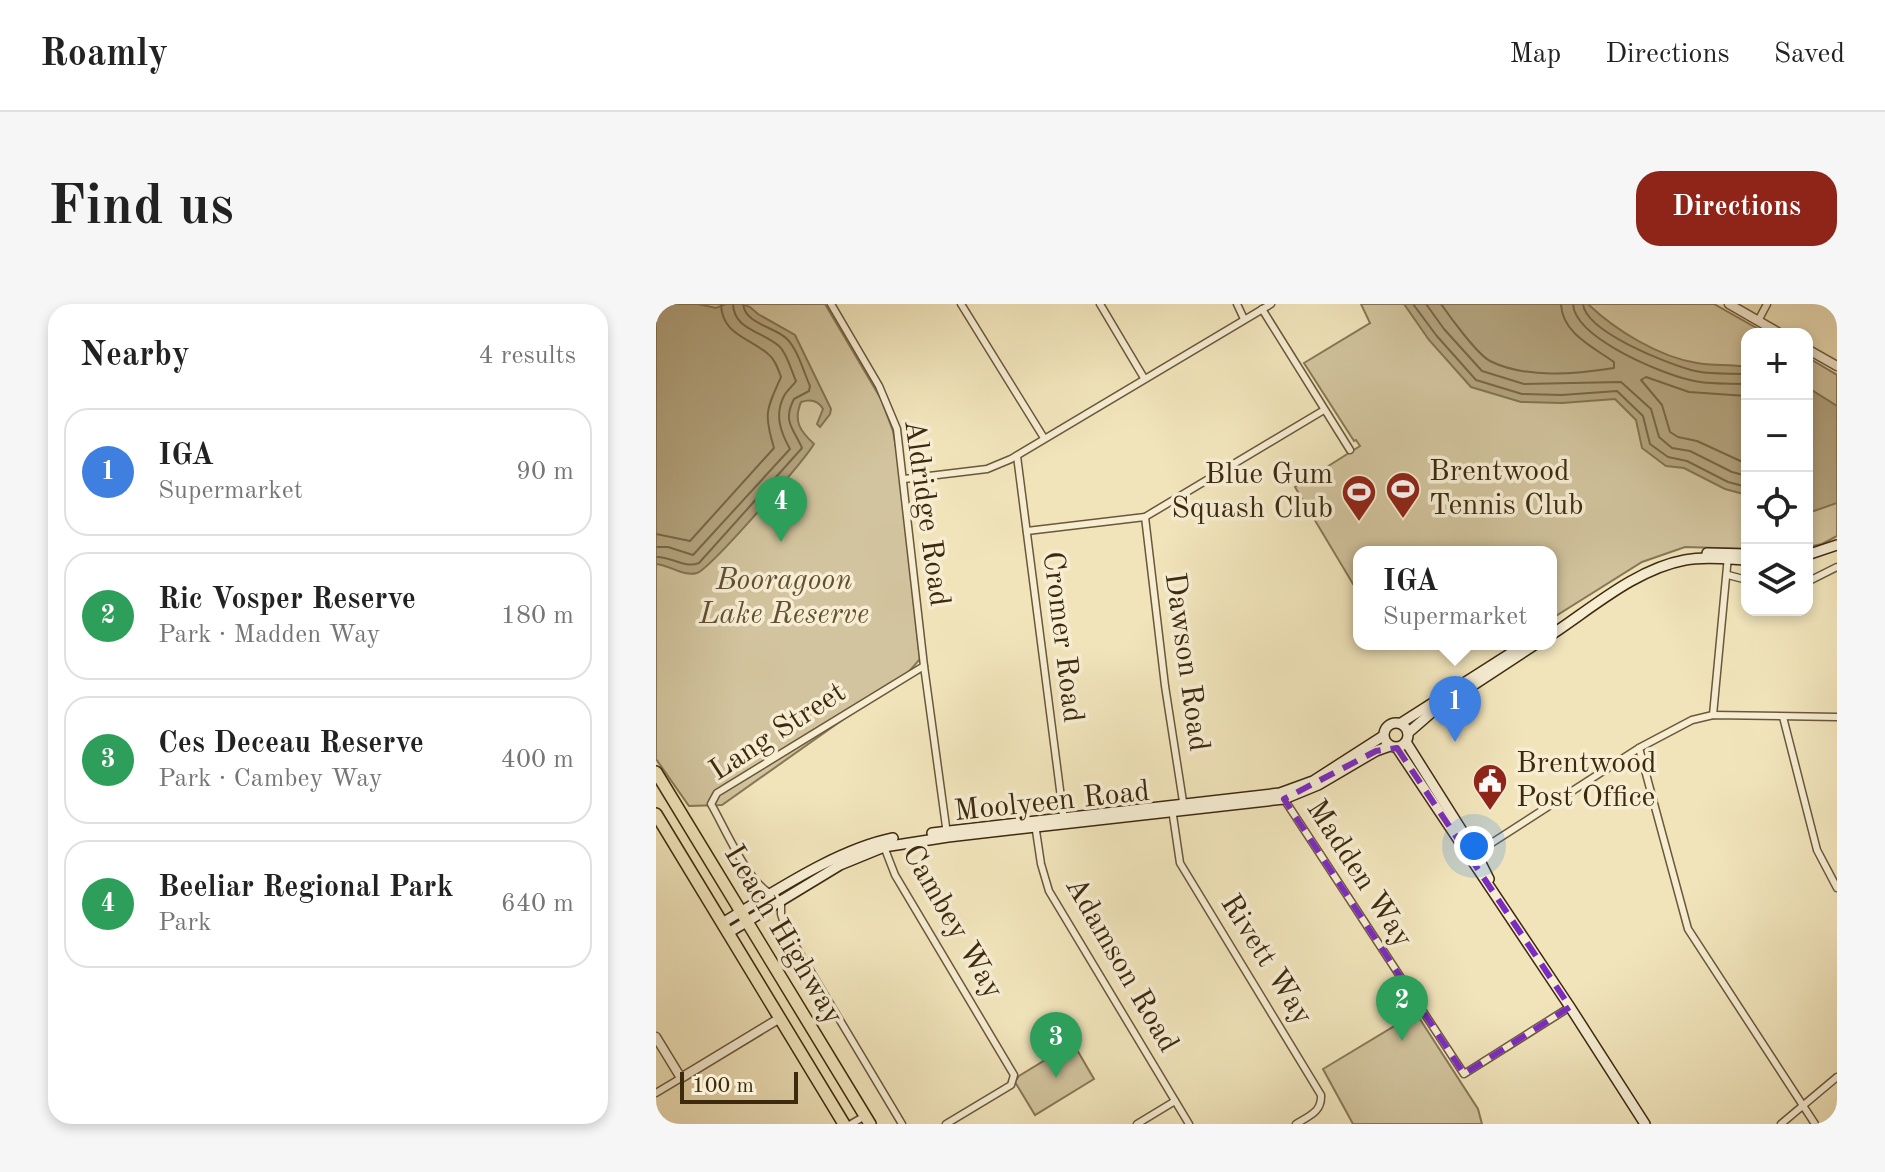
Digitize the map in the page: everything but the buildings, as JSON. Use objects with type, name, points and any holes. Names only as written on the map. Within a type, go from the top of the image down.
[{"type":"highway","name":"Leach Highway","points":[[656,772],[867,1120]]},
{"type":"highway","name":"Leach Highway","points":[[656,814],[844,1124]]},
{"type":"main road","points":[[1813,553],[1837,545]]},
{"type":"main road","points":[[1813,559],[1837,552]]},
{"type":"main road","points":[[1557,623],[1645,567],[1690,553],[1741,557]]},
{"type":"main road","points":[[1557,631],[1630,583],[1661,567],[1698,558],[1728,556]]},
{"type":"main road","name":"Moolyeen Road","points":[[1282,796],[1313,781],[1383,736],[1388,725],[1401,723],[1516,650]]},
{"type":"main road","name":"Moolyeen Road","points":[[744,917],[772,894],[847,854],[883,844],[1282,796],[1318,785],[1376,751],[1400,742],[1431,713],[1527,650]]},
{"type":"main road","points":[[1401,723],[1400,742],[1645,1124]]},
{"type":"main road","points":[[1383,736],[1400,742]]},
{"type":"main road","name":"Moolyeen Road","points":[[725,928],[781,901],[840,865],[883,844]]},
{"type":"street","name":"Aldridge Road","points":[[831,304],[890,409],[897,429],[947,834]]},
{"type":"street","points":[[961,304],[1044,438]]},
{"type":"street","points":[[1100,304],[1144,378]]},
{"type":"street","points":[[1237,304],[1244,319]]},
{"type":"street","points":[[904,479],[987,469],[1017,456],[1271,304]]},
{"type":"street","points":[[1729,304],[1770,328]]},
{"type":"street","points":[[1758,321],[1767,304]]},
{"type":"street","points":[[1262,309],[1350,450]]},
{"type":"street","points":[[1813,352],[1837,366]]},
{"type":"street","points":[[1027,531],[1145,517],[1324,410]]},
{"type":"street","name":"Cromer Road","points":[[1017,456],[1064,821]]},
{"type":"street","name":"Dawson Road","points":[[1145,517],[1165,686],[1184,808]]},
{"type":"street","points":[[1713,715],[1728,556]]},
{"type":"street","points":[[1813,579],[1837,567]]},
{"type":"street","points":[[1728,575],[1741,578]]},
{"type":"street","name":"Lang Street","points":[[772,894],[764,890],[751,873],[711,804],[720,791],[924,666]]},
{"type":"street","points":[[1473,855],[1639,748],[1692,720],[1713,715],[1837,717]]},
{"type":"street","points":[[1783,717],[1817,850],[1837,888]]},
{"type":"street","points":[[1639,748],[1688,929],[1815,1124]]},
{"type":"street","name":"Madden Way","points":[[1282,796],[1464,1074],[1570,1007]]},
{"type":"street","name":"Rivett Way","points":[[1172,809],[1180,863],[1321,1095],[1322,1103],[1318,1110],[1296,1124]]},
{"type":"street","name":"Adamson Road","points":[[1035,824],[1049,891],[1189,1124]]},
{"type":"street","name":"Cambey Way","points":[[883,844],[895,875],[1014,1075],[1011,1085],[946,1124]]},
{"type":"street","points":[[781,901],[786,930],[902,1124]]},
{"type":"street","points":[[656,1093],[780,1018]]},
{"type":"street","points":[[656,1037],[681,1078]]},
{"type":"street","points":[[1781,1124],[1837,1077]]},
{"type":"street","points":[[1137,1124],[1175,1101]]},
{"type":"street","points":[[851,1124],[867,1120]]},
{"type":"highlighted area","points":[[1397,748],[1570,1007],[1464,1074],[1284,799],[1376,751]]},
{"type":"green space","name":"Booragoon Lake Reserve","points":[[656,304],[825,304],[881,399],[893,431],[898,459],[920,659],[906,675],[722,805],[689,806],[656,759]]},
{"type":"green space","points":[[1361,304],[1714,304],[1756,328],[1741,328],[1741,549],[1685,547],[1642,562],[1557,615],[1557,546],[1353,546],[1353,584],[1295,487],[1360,446],[1304,363],[1370,323]]},
{"type":"green space","points":[[1813,361],[1837,375],[1837,536],[1813,546]]},
{"type":"green space","points":[[1416,1013],[1478,1109],[1482,1124],[1353,1124],[1323,1069]]},
{"type":"green space","points":[[1073,1043],[1094,1079],[1035,1115],[1015,1082],[1019,1076]]},
{"type":"water","points":[[656,304],[698,304],[716,308],[726,304],[742,304],[750,307],[795,335],[831,409],[820,427],[817,424],[823,409],[821,406],[814,401],[801,402],[799,425],[814,444],[737,535],[706,567],[692,574],[656,564]]},
{"type":"water","points":[[1404,304],[1588,304],[1624,333],[1653,349],[1697,363],[1741,367],[1741,493],[1725,489],[1684,468],[1666,466],[1642,448],[1636,420],[1615,399],[1521,402],[1471,387],[1429,340]]},
{"type":"water","points":[[1813,391],[1837,406],[1837,503],[1814,511]]},
{"type":"place","name":"Brentwood Tennis Club","points":[[1403,520]]},
{"type":"place","name":"Blue Gum Squash Club","points":[[1359,523]]},
{"type":"place","name":"Beeliar Regional Park","points":[[781,542]]},
{"type":"place","name":"IGA","points":[[1455,742]]},
{"type":"place","name":"Brentwood Post Office","points":[[1490,812]]},
{"type":"place","name":"Ric Vosper Reserve","points":[[1402,1041]]},
{"type":"place","name":"Ces Deceau Reserve","points":[[1056,1078]]}]
